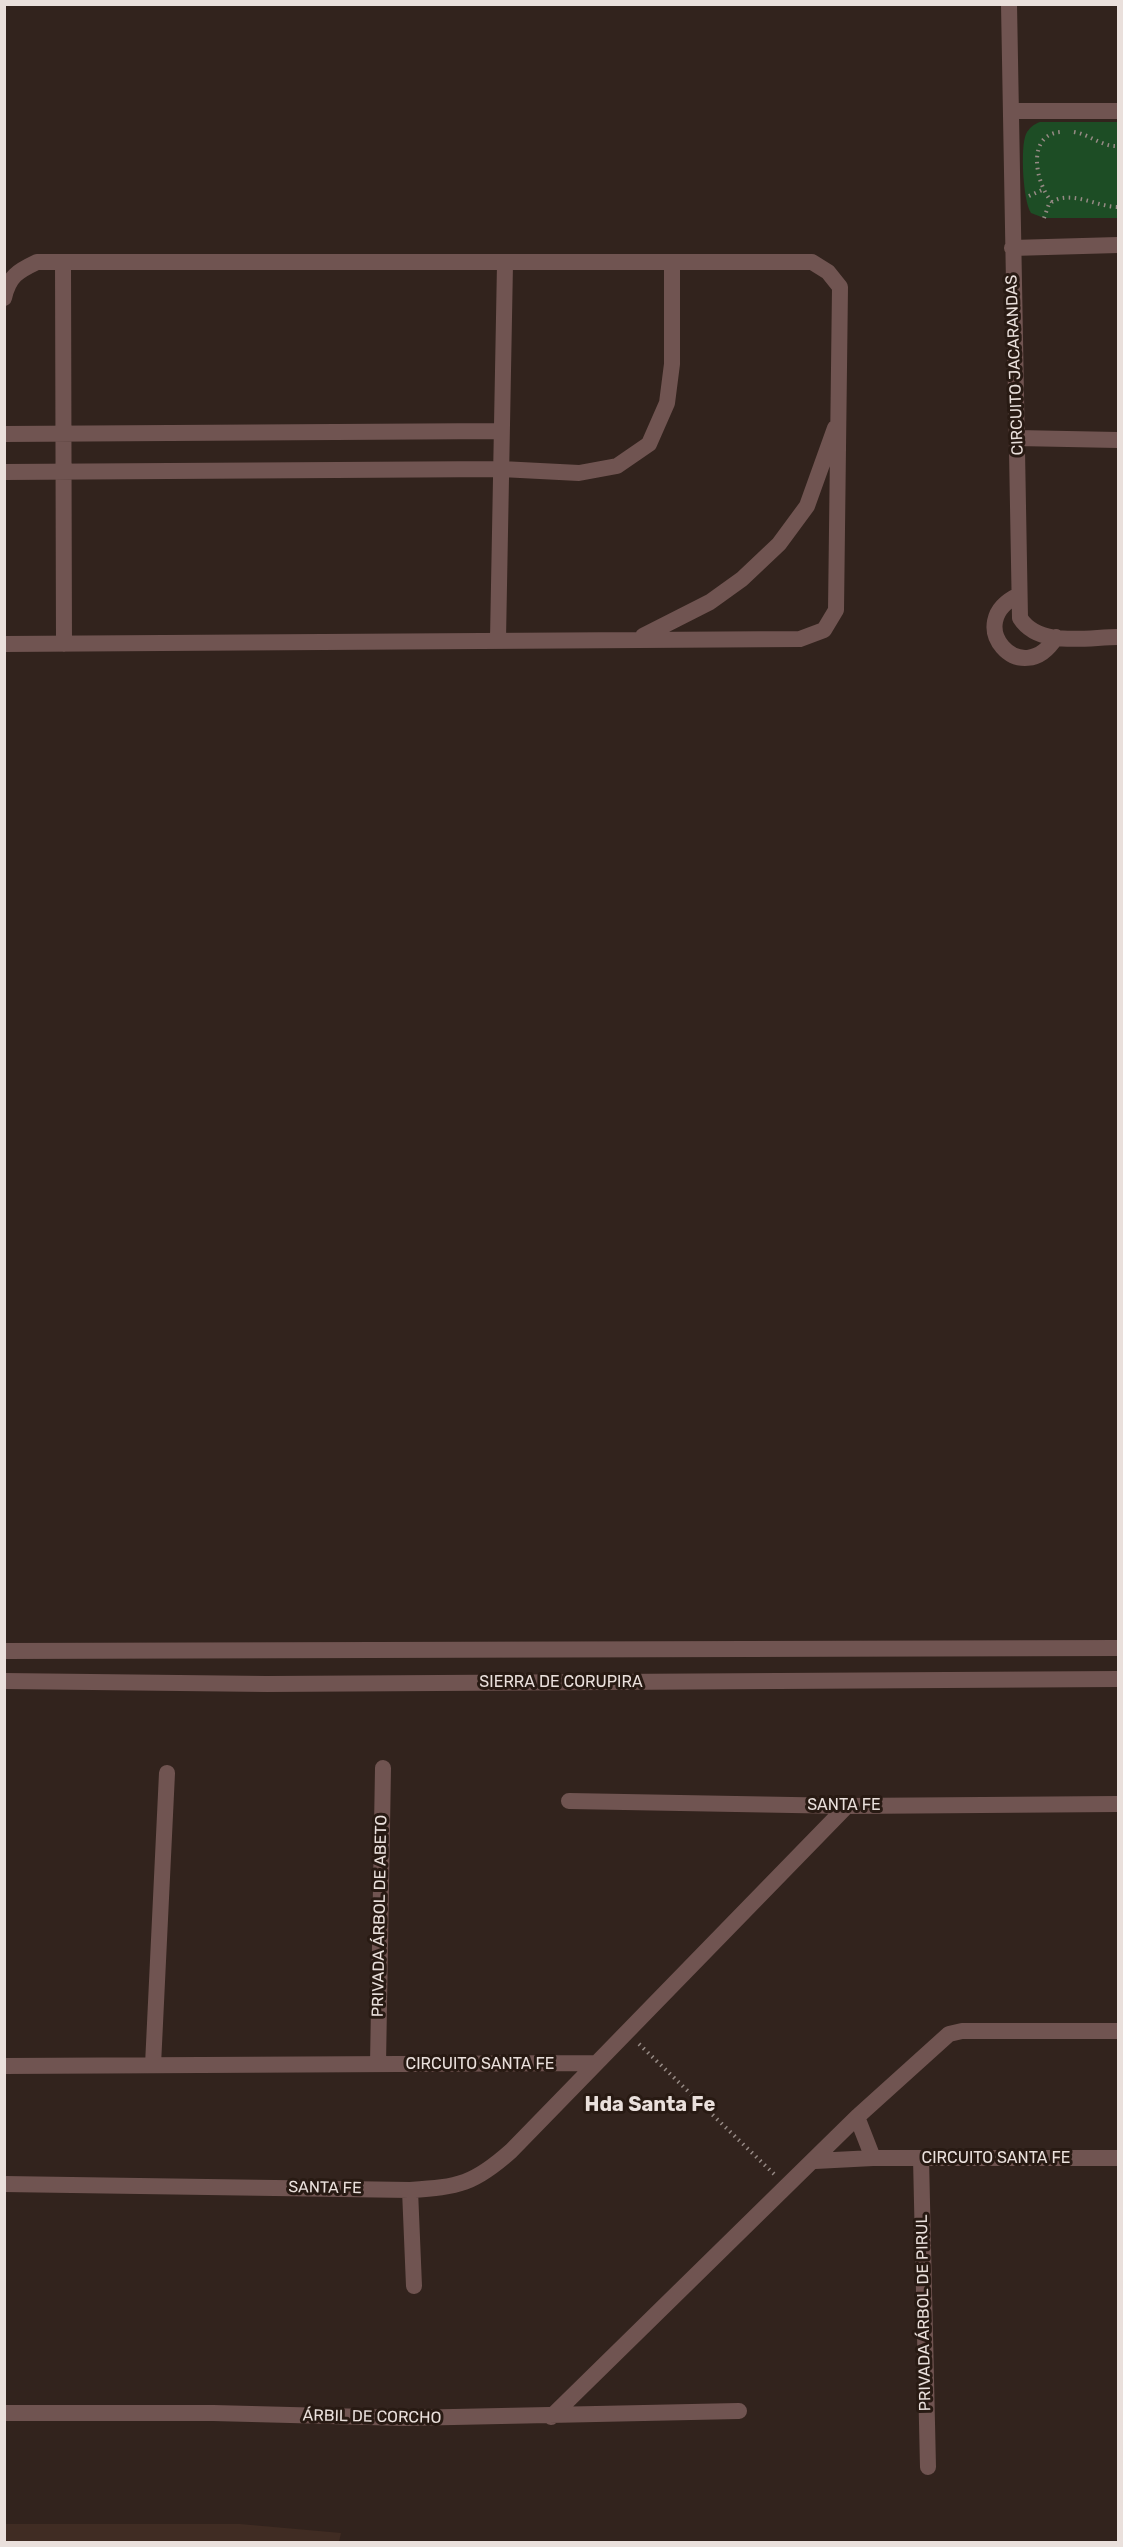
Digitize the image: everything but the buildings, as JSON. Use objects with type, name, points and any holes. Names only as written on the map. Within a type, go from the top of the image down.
[{"type":"street","name":"CIRCUITO JACARANDAS","points":[[1009,4],[1020,618],[1026,628],[1045,637],[1119,637]]},
{"type":"street","points":[[1011,111],[1119,111]]},
{"type":"street","points":[[1012,248],[1119,245]]},
{"type":"street","points":[[4,298],[7,284],[17,272],[38,262],[505,264],[812,262],[828,272],[840,287],[836,610],[824,630],[800,639],[640,638],[4,644]]},
{"type":"street","points":[[63,262],[64,644]]},
{"type":"street","points":[[498,639],[505,264]]},
{"type":"street","points":[[4,472],[501,469],[579,473],[617,466],[649,444],[667,403],[672,364],[672,264]]},
{"type":"street","points":[[640,638],[710,602],[742,579],[779,544],[807,506],[839,416]]},
{"type":"street","points":[[4,434],[501,431]]},
{"type":"street","points":[[1017,438],[1119,440]]},
{"type":"street","points":[[1019,595],[1008,600],[999,608],[994,620],[994,631],[998,643],[1017,657],[1029,658],[1040,655],[1056,637]]},
{"type":"street","name":"SIERRA DE CORUPIRA","points":[[4,1651],[1119,1648]]},
{"type":"street","name":"SIERRA DE CORUPIRA","points":[[4,1681],[279,1684],[1119,1679]]},
{"type":"street","name":"PRIVADA ÁRBOL DE ABETO","points":[[378,2064],[383,1768]]},
{"type":"street","points":[[153,2065],[167,1773]]},
{"type":"street","name":"SANTA FE","points":[[569,1801],[847,1806],[1119,1804]]},
{"type":"street","points":[[596,2063],[847,1806]]},
{"type":"street","points":[[551,2417],[815,2161],[857,2117],[949,2034],[962,2031],[1119,2031]]},
{"type":"street","name":"CIRCUITO SANTA FE","points":[[4,2066],[596,2063]]},
{"type":"street","name":"SANTA FE","points":[[4,2184],[410,2190],[439,2188],[474,2180],[511,2151],[596,2063]]},
{"type":"street","points":[[857,2117],[873,2158]]},
{"type":"street","name":"CIRCUITO SANTA FE","points":[[815,2161],[873,2158],[1119,2158]]},
{"type":"street","name":"PRIVADA ÁRBOL DE PIRUL","points":[[921,2158],[928,2467]]},
{"type":"street","points":[[410,2190],[414,2286]]},
{"type":"street","name":"ÁRBIL DE CORCHO","points":[[4,2413],[213,2413],[406,2418],[551,2417],[738,2411]]},
{"type":"path","points":[[1052,202],[1042,190],[1038,174],[1040,142],[1044,137],[1054,132],[1076,132],[1105,145],[1119,146]]},
{"type":"path","points":[[1025,198],[1042,190]]},
{"type":"path","points":[[1044,218],[1052,202],[1071,196],[1098,206],[1119,207]]},
{"type":"path","points":[[626,2032],[787,2187]]},
{"type":"shaded area","points":[[5,2524],[240,2524],[341,2533],[339,2542],[5,2542]]},
{"type":"green space","points":[[1040,122],[1118,122],[1118,218],[1044,218],[1031,213],[1024,187],[1023,150],[1027,132]]},
{"type":"district","name":"Hda Santa Fe","points":[[650,2105]]}]
